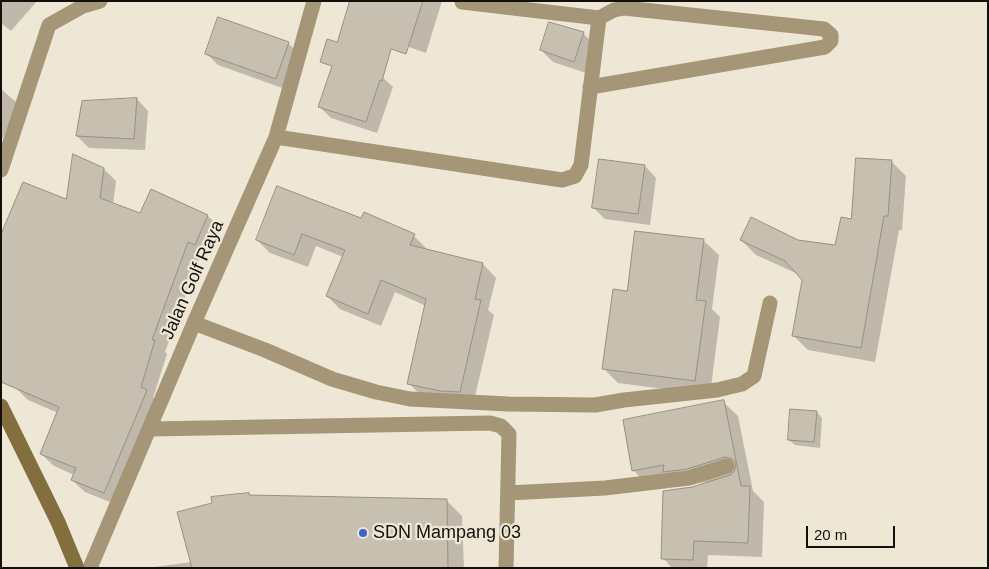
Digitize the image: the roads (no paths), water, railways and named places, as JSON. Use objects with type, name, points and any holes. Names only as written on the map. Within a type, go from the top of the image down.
[{"type":"street","points":[[1,170],[49,25],[83,6],[100,1]]},
{"type":"street","name":"Jalan Golf Raya","points":[[90,568],[194,323],[276,137],[314,1]]},
{"type":"street","points":[[462,2],[599,18],[614,10],[624,8],[824,29],[831,35],[831,41],[825,47],[590,87]]},
{"type":"street","points":[[276,137],[562,180],[575,176],[581,165],[599,18]]},
{"type":"street","points":[[194,323],[332,378],[376,392],[410,399],[508,404],[595,405],[718,390],[742,384],[754,376],[770,303]]},
{"type":"street","points":[[1,406],[58,522],[76,568]]},
{"type":"street","points":[[149,429],[490,423],[501,426],[509,434],[506,568]]},
{"type":"street","points":[[508,493],[605,488],[689,478],[727,466]]},
{"type":"place","name":"SDN Mampang 03","points":[[363,533]]}]
